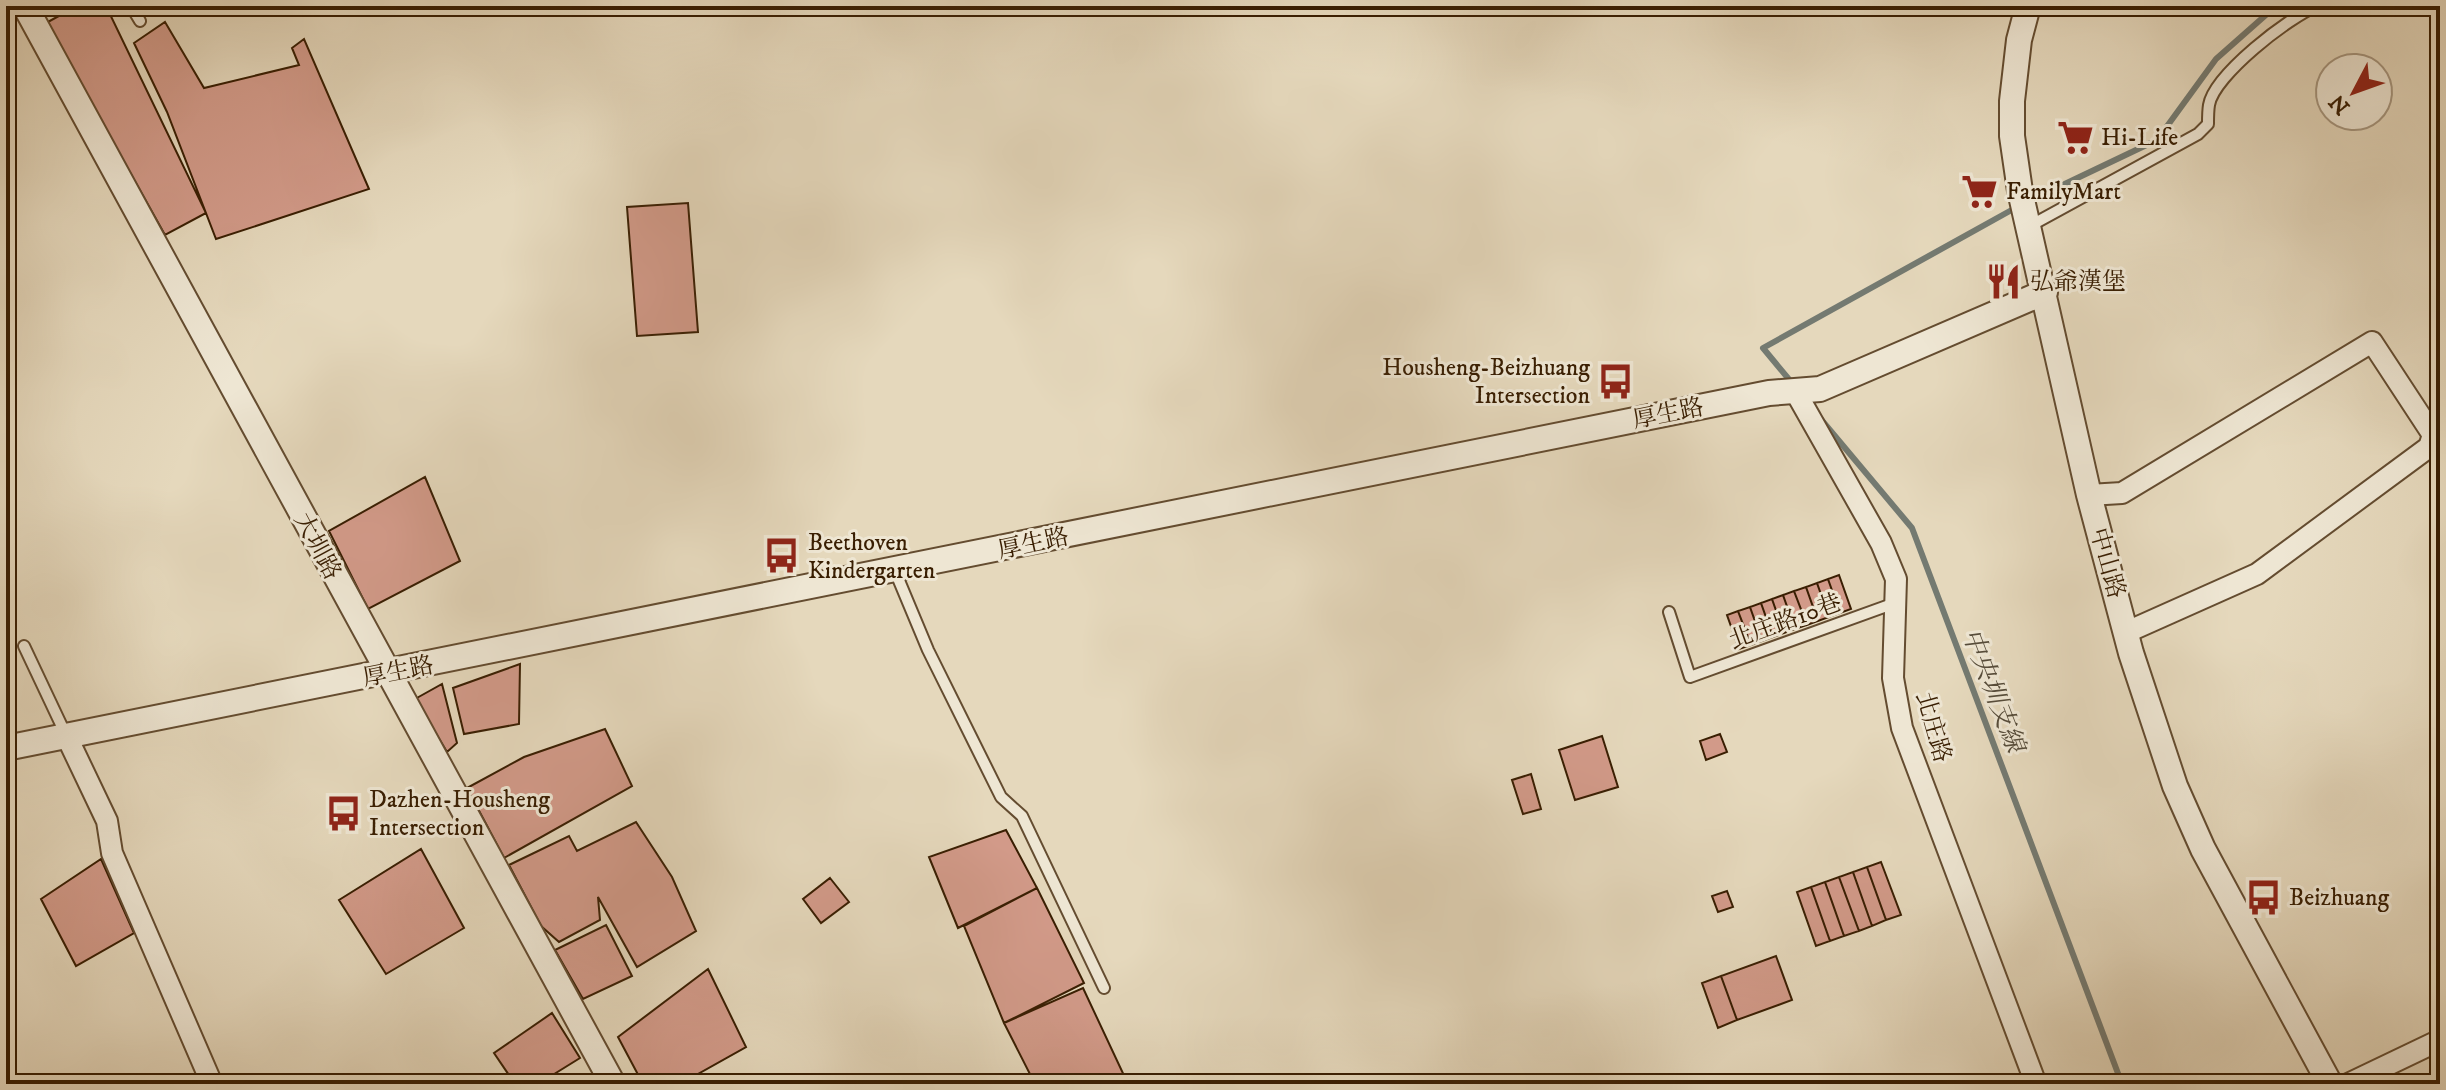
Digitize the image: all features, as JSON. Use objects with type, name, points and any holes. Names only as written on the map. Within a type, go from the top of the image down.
[{"type":"street","name":"大圳路","points":[[25,6],[613,1084]]},
{"type":"street","name":"中山路","points":[[2028,6],[2019,40],[2012,101],[2012,136],[2020,191],[2089,495],[2127,632],[2175,786],[2203,849],[2330,1084]]},
{"type":"street","name":"厚生路","points":[[6,748],[895,571],[1423,461],[1795,391],[1820,389],[2045,292]]},
{"type":"street","points":[[2089,495],[2122,493],[2372,342],[2433,435],[2429,447],[2257,574],[2127,632]]},
{"type":"street","name":"北庄路","points":[[1795,391],[1881,543],[1896,579],[1893,678],[1902,728],[2036,1084]]},
{"type":"street","points":[[66,735],[107,821],[112,853],[212,1084]]},
{"type":"street","points":[[2348,1084],[2440,1040]]},
{"type":"lane","points":[[131,6],[140,21]]},
{"type":"lane","points":[[2026,224],[2198,134],[2208,124],[2209,103],[2235,67],[2274,31],[2317,6]]},
{"type":"lane","points":[[895,571],[928,650],[1001,797],[1022,816],[1104,988]]},
{"type":"lane","name":"北庄路10巷","points":[[1669,612],[1690,677],[1895,603]]},
{"type":"lane","points":[[24,646],[66,735]]},
{"type":"building","points":[[77,6],[106,6],[206,213],[165,235],[46,23]]},
{"type":"building","points":[[165,22],[204,88],[299,65],[292,48],[304,39],[369,189],[216,239],[167,112],[134,43]]},
{"type":"building","points":[[688,203],[698,332],[637,336],[627,207]]},
{"type":"building","points":[[425,477],[460,561],[368,609],[329,531]]},
{"type":"building","points":[[1839,575],[1851,609],[1840,613],[1828,579]]},
{"type":"building","points":[[1828,579],[1840,613],[1829,617],[1817,583]]},
{"type":"building","points":[[1817,583],[1829,617],[1818,621],[1806,587]]},
{"type":"building","points":[[1806,587],[1818,621],[1807,625],[1794,591]]},
{"type":"building","points":[[1794,591],[1807,625],[1795,629],[1783,595]]},
{"type":"building","points":[[1783,595],[1795,629],[1784,633],[1772,599]]},
{"type":"building","points":[[1772,599],[1784,633],[1773,637],[1761,603]]},
{"type":"building","points":[[1761,603],[1773,637],[1762,641],[1750,607]]},
{"type":"building","points":[[1750,607],[1762,641],[1751,645],[1738,611]]},
{"type":"building","points":[[1738,611],[1751,645],[1739,649],[1727,615]]},
{"type":"building","points":[[520,664],[519,724],[464,734],[453,688]]},
{"type":"building","points":[[442,684],[457,743],[447,752],[415,699]]},
{"type":"building","points":[[605,729],[632,786],[504,858],[467,788],[524,757]]},
{"type":"building","points":[[1720,734],[1727,752],[1706,760],[1700,741]]},
{"type":"building","points":[[1602,736],[1618,787],[1575,800],[1559,750]]},
{"type":"building","points":[[1531,774],[1541,809],[1523,814],[1512,780]]},
{"type":"building","points":[[636,822],[672,877],[696,931],[637,967],[598,897],[600,920],[559,942],[541,926],[509,865],[569,836],[577,851]]},
{"type":"building","points":[[1006,830],[1037,888],[958,928],[929,857]]},
{"type":"building","points":[[421,849],[464,928],[386,974],[339,900]]},
{"type":"building","points":[[101,859],[134,933],[76,966],[41,899]]},
{"type":"building","points":[[1881,862],[1901,915],[1886,920],[1867,867]]},
{"type":"building","points":[[1867,867],[1886,920],[1872,926],[1853,872]]},
{"type":"building","points":[[1853,872],[1872,926],[1859,931],[1839,877]]},
{"type":"building","points":[[1839,877],[1859,931],[1844,936],[1825,882]]},
{"type":"building","points":[[830,878],[849,902],[821,923],[803,899]]},
{"type":"building","points":[[1825,882],[1844,936],[1830,941],[1811,887]]},
{"type":"building","points":[[1811,887],[1830,941],[1816,946],[1797,892]]},
{"type":"building","points":[[1037,888],[1084,983],[1004,1023],[964,926]]},
{"type":"building","points":[[1727,891],[1733,907],[1718,912],[1712,896]]},
{"type":"building","points":[[606,925],[632,976],[583,999],[555,950]]},
{"type":"building","points":[[1776,956],[1792,1000],[1737,1020],[1721,976]]},
{"type":"building","points":[[708,969],[746,1047],[680,1084],[643,1084],[618,1037]]},
{"type":"building","points":[[1721,976],[1737,1020],[1718,1028],[1702,983]]},
{"type":"building","points":[[1083,988],[1128,1084],[1035,1084],[1004,1023]]},
{"type":"building","points":[[552,1013],[580,1058],[538,1084],[515,1084],[494,1053]]},
{"type":"waterway","points":[[2027,202],[2157,140],[2216,59],[2276,6]]},
{"type":"waterway","points":[[1792,383],[1763,348],[2017,207]]},
{"type":"waterway","name":"中央圳支線","points":[[1819,417],[1912,528],[2122,1084]]},
{"type":"place","name":"Hi-Life","points":[[2075,137]]},
{"type":"place","name":"FamilyMart","points":[[1980,191]]},
{"type":"place","name":"弘爺漢堡","points":[[2004,281]]},
{"type":"place","name":"Housheng-Beizhuang Intersection","points":[[1616,381]]},
{"type":"place","name":"Beethoven Kindergarten","points":[[782,556]]},
{"type":"place","name":"Dazhen-Housheng Intersection","points":[[343,813]]},
{"type":"place","name":"Beizhuang","points":[[2263,897]]}]
